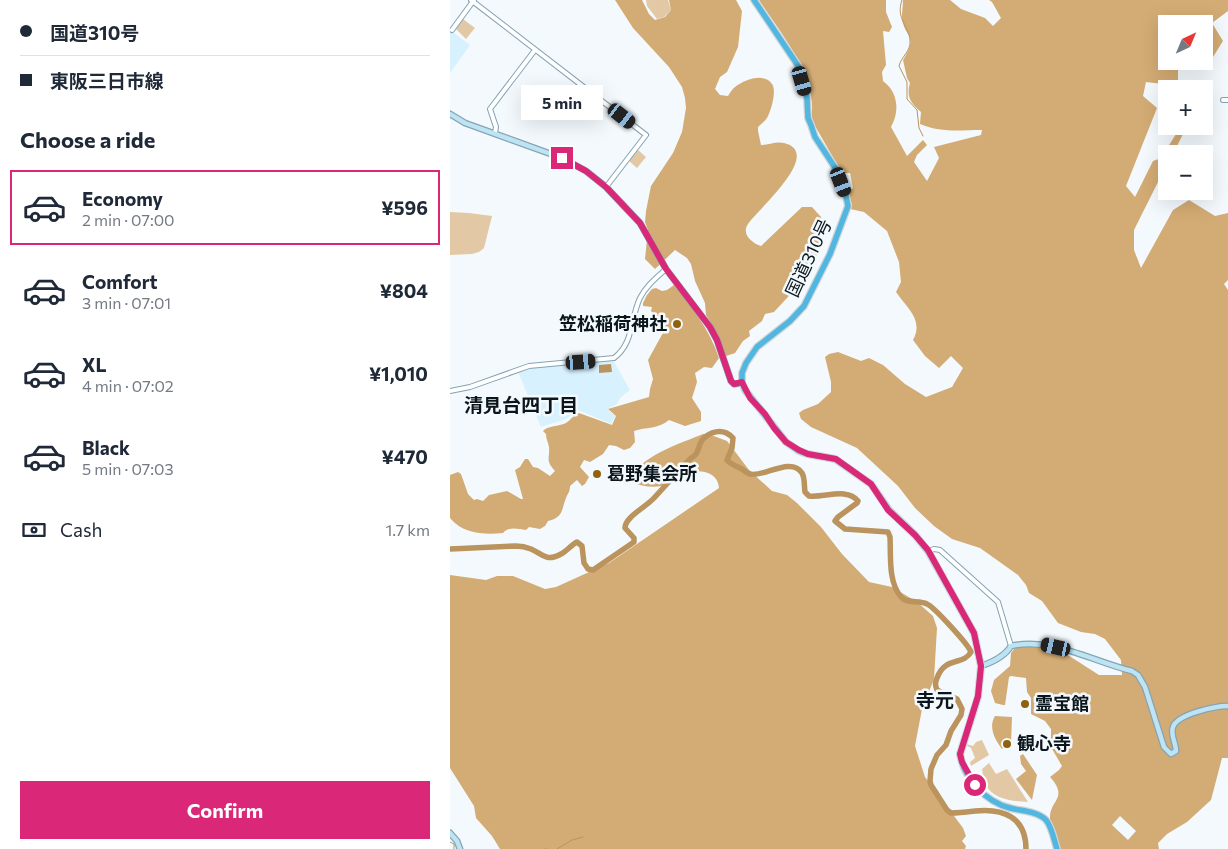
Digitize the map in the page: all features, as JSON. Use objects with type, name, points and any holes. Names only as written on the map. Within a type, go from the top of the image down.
[{"type":"highway","name":"国道310号","points":[[742,382],[742,372],[751,353],[763,340],[790,321],[804,306],[830,254],[848,206],[836,169],[815,137],[808,118],[807,98],[801,70],[754,0]]},
{"type":"highway","points":[[742,382],[750,398],[786,442],[799,450],[836,459],[871,484],[888,510],[928,550],[974,633],[981,666],[977,701],[960,754],[962,762],[978,789],[996,804],[1030,812],[1045,819],[1056,849]]},
{"type":"main road","points":[[450,114],[465,122],[562,158],[586,171],[606,187],[640,223],[666,269],[710,327],[717,340],[731,381],[734,384],[742,382]]},
{"type":"main road","points":[[981,666],[1003,655],[1011,646],[1028,642],[1048,645],[1132,671],[1138,675],[1145,687],[1164,747],[1171,754],[1176,751],[1172,732],[1173,726],[1178,720],[1208,708],[1228,706]]},
{"type":"main road","points":[[450,833],[457,841],[460,849]]},
{"type":"street","points":[[452,30],[473,1],[646,135],[606,187]]},
{"type":"street","points":[[495,133],[496,127],[490,109],[536,50]]},
{"type":"street","points":[[450,390],[470,387],[529,366],[614,358],[627,344],[641,297],[666,269]]},
{"type":"street","points":[[928,550],[934,548],[940,550],[978,586],[996,599],[1001,609],[1011,646]]},
{"type":"shaded area","points":[[615,0],[642,0],[649,14],[655,20],[665,17],[671,10],[669,0],[736,0],[742,11],[738,47],[727,72],[720,77],[715,89],[720,95],[728,96],[739,84],[754,78],[768,80],[772,84],[774,96],[767,118],[758,127],[761,145],[778,142],[784,143],[795,149],[797,158],[784,183],[748,224],[746,231],[748,238],[761,246],[802,207],[812,207],[821,217],[822,232],[820,245],[809,270],[793,292],[774,312],[765,314],[762,321],[749,331],[750,336],[743,341],[735,353],[726,356],[717,334],[706,315],[705,303],[687,258],[675,250],[655,269],[645,259],[648,230],[645,222],[651,186],[673,153],[682,132],[686,108],[685,98],[682,87],[669,67],[633,28]]},
{"type":"shaded area","points":[[646,0],[668,0],[671,10],[664,17],[657,19],[647,6]]},
{"type":"shaded area","points":[[759,0],[886,0],[886,12],[892,27],[889,32],[883,31],[886,65],[882,72],[883,81],[892,91],[896,102],[896,115],[891,127],[907,156],[923,140],[927,145],[917,155],[914,162],[927,181],[939,158],[934,147],[981,135],[982,130],[943,130],[920,124],[921,112],[910,99],[910,83],[903,60],[908,52],[910,40],[903,23],[903,0],[950,0],[961,9],[985,18],[993,26],[1001,18],[989,0],[1228,0],[1228,11],[1213,22],[1213,15],[1158,15],[1158,70],[1178,70],[1178,80],[1158,80],[1158,83],[1146,82],[1143,96],[1157,108],[1126,186],[1135,197],[1153,161],[1158,159],[1158,182],[1134,230],[1134,250],[1141,268],[1173,210],[1189,200],[1215,216],[1228,213],[1228,280],[1224,284],[1228,290],[1228,758],[1222,758],[1211,800],[1187,822],[1167,834],[1158,843],[1159,849],[1059,849],[1050,821],[1051,811],[1057,798],[1058,790],[1050,777],[1062,766],[1048,742],[1051,737],[1051,729],[1045,721],[1031,714],[1031,698],[1027,692],[1026,678],[1009,677],[1005,705],[995,703],[991,691],[994,680],[1010,666],[1011,653],[1015,648],[1024,646],[1041,646],[1063,652],[1099,675],[1122,675],[1121,660],[1105,639],[1095,634],[1081,632],[1058,623],[1042,601],[1029,593],[1026,585],[1018,575],[980,548],[952,539],[934,526],[915,508],[898,486],[857,448],[811,427],[801,419],[799,413],[818,404],[831,392],[831,382],[825,357],[829,354],[838,352],[861,361],[869,358],[883,365],[905,384],[926,397],[952,387],[963,368],[951,356],[939,368],[925,356],[913,340],[917,326],[913,314],[896,292],[901,282],[899,262],[887,231],[864,212],[850,209],[852,205],[848,192],[853,188],[850,173],[842,173],[811,119],[812,104],[809,88],[804,72],[787,41]],"holes":[[[1120,816],[1136,831],[1128,840],[1112,825]]]},
{"type":"shaded area","points":[[463,19],[475,28],[466,39],[456,29]]},
{"type":"shaded area","points":[[1213,25],[1223,41],[1213,57]]},
{"type":"shaded area","points":[[450,30],[470,45],[450,73]]},
{"type":"shaded area","points":[[1175,135],[1182,135],[1178,145],[1169,145]]},
{"type":"shaded area","points":[[638,150],[646,157],[637,168],[629,161]]},
{"type":"shaded area","points":[[450,212],[492,216],[484,248],[472,254],[450,255]]},
{"type":"shaded area","points":[[674,285],[706,328],[719,358],[712,368],[704,367],[695,373],[697,382],[692,398],[701,412],[701,421],[685,426],[669,420],[656,426],[634,431],[635,442],[630,448],[624,450],[609,445],[603,454],[590,462],[584,460],[580,467],[589,477],[585,484],[582,486],[577,480],[570,486],[561,513],[548,521],[540,529],[529,527],[526,530],[511,529],[503,533],[489,534],[468,530],[455,523],[450,518],[450,475],[458,472],[461,474],[468,494],[474,500],[483,501],[489,495],[507,491],[523,499],[515,470],[520,467],[525,459],[528,459],[533,467],[550,476],[555,471],[549,462],[549,447],[546,434],[543,431],[566,423],[579,413],[612,425],[616,416],[608,409],[649,397],[653,379],[648,360],[664,331],[662,322],[651,311],[652,307],[643,306],[643,303],[652,289],[656,288],[662,291]]},
{"type":"shaded area","points":[[613,360],[630,390],[620,398],[617,404],[607,409],[615,416],[611,424],[578,410],[566,419],[541,427],[518,372],[528,368]]},
{"type":"shaded area","points":[[611,364],[612,372],[599,373],[599,365]]},
{"type":"shaded area","points":[[703,434],[727,441],[749,470],[772,491],[787,495],[797,503],[821,527],[842,554],[869,582],[892,587],[917,602],[933,616],[937,628],[934,679],[922,709],[915,746],[925,777],[963,828],[966,836],[962,841],[966,846],[965,849],[500,849],[492,836],[476,818],[474,806],[450,768],[450,575],[486,580],[497,576],[513,576],[545,589],[556,587],[609,563],[719,488],[715,477],[700,471],[688,473],[662,486],[646,486],[631,482],[634,473],[650,458]]},
{"type":"shaded area","points":[[995,716],[1012,717],[1011,743],[1002,749],[992,729]]},
{"type":"shaded area","points":[[982,740],[989,755],[971,766],[970,762],[975,758],[971,748],[966,744],[973,746],[976,742]]},
{"type":"shaded area","points":[[1023,754],[1037,775],[1032,800],[1016,779],[1026,771],[1021,764],[1020,756]]},
{"type":"shaded area","points":[[989,763],[996,774],[1007,769],[1028,802],[1004,799],[989,789],[984,782],[982,769]]},
{"type":"waterway","points":[[902,0],[900,7],[901,18],[909,36],[910,45],[899,66],[907,82],[907,99],[917,110],[919,128],[923,136]]},
{"type":"waterway","points":[[450,549],[520,546],[531,549],[548,558],[563,553],[577,542],[582,546],[584,563],[588,569],[593,570],[634,542],[634,538],[625,528],[628,520],[654,498],[695,455],[703,439],[716,432],[727,433],[733,438],[732,448],[727,460],[749,474],[762,473],[784,467],[797,468],[802,473],[805,492],[809,496],[842,494],[853,497],[858,501],[857,503],[835,521],[845,529],[888,532],[890,537],[892,576],[901,597],[906,600],[924,603],[931,607],[958,634],[971,652],[968,656],[949,664],[940,671],[936,681],[937,690],[957,699],[962,709],[961,715],[951,731],[946,745],[937,755],[931,769],[931,785],[947,810],[951,813],[985,810],[1003,813],[1011,817],[1022,829],[1026,849]]},
{"type":"waterway","points":[[557,849],[572,840],[583,837]]},
{"type":"waterway","points":[[450,842],[454,844],[454,849]]},
{"type":"place","name":"笠松稲荷神社","points":[[677,324]]},
{"type":"place","name":"葛野集会所","points":[[597,474]]},
{"type":"place","name":"霊宝館","points":[[1025,704]]},
{"type":"place","name":"観心寺","points":[[1007,744]]},
{"type":"district","name":"清見台四丁目","points":[[521,405]]},
{"type":"district","name":"寺元","points":[[935,700]]},
{"type":"route","points":[[562,158],[586,171],[606,187],[633,214],[649,237],[666,269],[710,327],[717,340],[728,377],[734,384],[742,382],[750,398],[765,414],[779,435],[786,442],[808,454],[836,459],[871,484],[888,510],[928,550],[974,633],[978,648],[981,666],[977,701],[960,754],[962,762],[975,785]]}]
